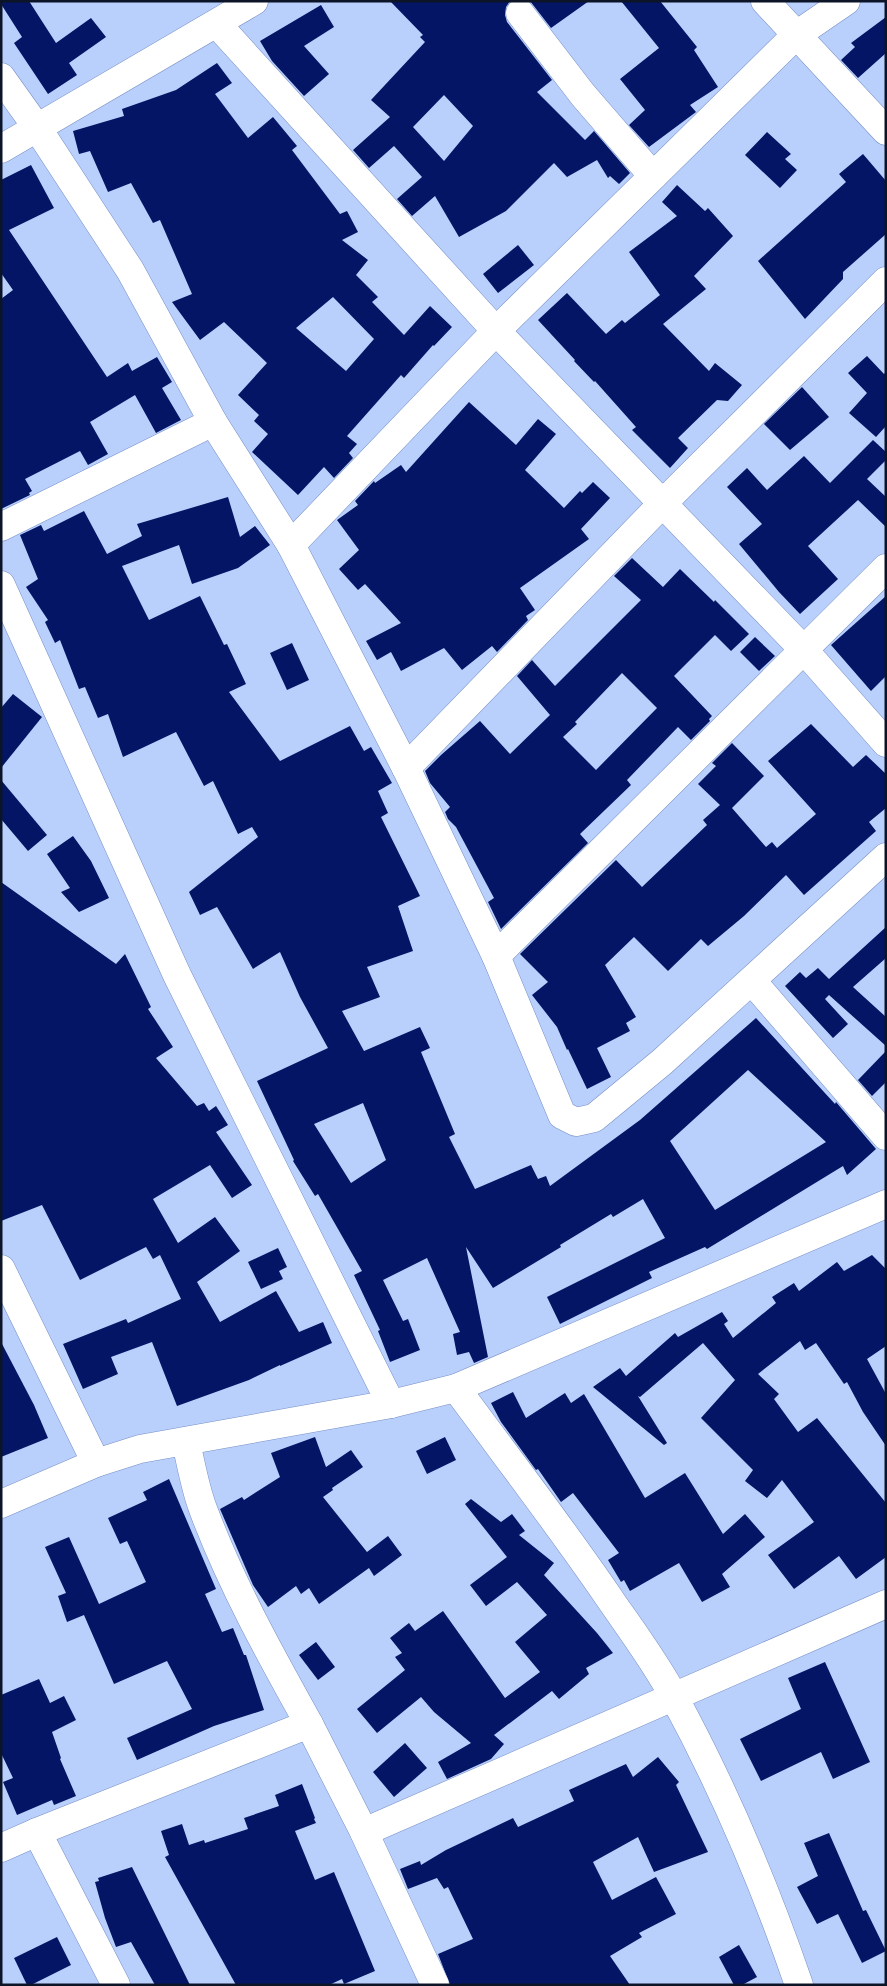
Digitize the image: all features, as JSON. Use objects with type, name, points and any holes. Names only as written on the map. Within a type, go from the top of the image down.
[{"type":"street","points":[[1,149],[254,1]]},
{"type":"street","points":[[765,1],[795,36],[886,131]]},
{"type":"street","points":[[291,545],[496,330],[795,36],[846,1]]},
{"type":"street","points":[[520,13],[583,95],[653,176]]},
{"type":"street","points":[[217,24],[496,330],[804,650],[886,743]]},
{"type":"street","points":[[1,77],[38,129],[130,270],[213,422],[291,545],[406,768],[496,956],[562,1115],[576,1122],[594,1118],[662,1062],[886,857]]},
{"type":"street","points":[[406,768],[662,504],[886,280]]},
{"type":"street","points":[[1,527],[213,422]]},
{"type":"street","points":[[496,956],[886,568]]},
{"type":"street","points":[[1,585],[177,975],[391,1404]]},
{"type":"street","points":[[752,981],[886,1136]]},
{"type":"street","points":[[1,1504],[96,1463],[140,1449],[391,1404],[456,1388],[886,1204]]},
{"type":"street","points":[[1,1269],[96,1463]]},
{"type":"street","points":[[456,1388],[586,1563],[674,1696],[740,1830],[781,1933],[799,1985]]},
{"type":"street","points":[[186,1442],[202,1507],[228,1572],[364,1832],[435,1985]]},
{"type":"street","points":[[364,1832],[886,1604]]},
{"type":"street","points":[[1,1848],[309,1724]]},
{"type":"street","points":[[37,1832],[116,1985]]},
{"type":"building","points":[[1,1],[29,1],[56,43],[91,18],[106,37],[69,63],[77,75],[48,94],[14,43],[22,37],[1,4]]},
{"type":"building","points":[[390,1],[510,1],[506,7],[505,15],[507,22],[552,80],[537,92],[585,140],[594,131],[630,173],[619,184],[610,176],[608,178],[597,160],[567,177],[554,163],[506,211],[459,237],[435,196],[412,216],[397,199],[422,177],[394,146],[369,168],[353,150],[390,117],[371,100],[425,42],[420,37],[423,35]],"holes":[[[444,95],[473,126],[444,161],[413,127]]]},
{"type":"building","points":[[530,1],[589,1],[551,28]]},
{"type":"building","points":[[621,1],[660,1],[697,47],[694,50],[718,87],[690,105],[696,112],[649,147],[629,125],[645,110],[620,79],[659,48]]},
{"type":"building","points":[[321,5],[334,27],[304,46],[329,74],[304,96],[272,61],[260,41]]},
{"type":"building","points":[[886,17],[886,53],[858,78],[841,60],[855,47],[851,43]]},
{"type":"building","points":[[217,63],[232,83],[215,94],[248,138],[273,117],[297,146],[292,150],[340,214],[347,211],[358,232],[342,240],[368,260],[356,275],[378,297],[372,302],[404,335],[430,306],[452,327],[404,378],[401,375],[347,436],[357,444],[349,453],[353,458],[334,478],[324,467],[298,495],[252,452],[268,434],[254,421],[259,415],[238,395],[267,363],[224,322],[200,340],[172,302],[192,294],[160,220],[153,223],[131,183],[108,192],[90,151],[79,154],[73,131],[124,116],[122,109],[176,90]],"holes":[[[333,297],[374,339],[346,371],[296,328]]]},
{"type":"building","points":[[767,132],[791,154],[785,159],[797,170],[780,188],[745,155]]},
{"type":"building","points":[[863,154],[886,181],[886,234],[843,272],[843,279],[805,319],[758,261],[846,182],[839,174]]},
{"type":"building","points":[[31,165],[54,208],[9,230],[107,377],[128,363],[132,371],[157,357],[172,382],[162,388],[181,420],[156,433],[135,395],[90,422],[108,454],[88,465],[80,451],[25,479],[32,491],[29,493],[30,495],[1,509],[1,299],[13,290],[1,273],[1,180]]},
{"type":"building","points":[[677,185],[705,211],[708,208],[733,236],[694,276],[706,289],[663,324],[709,371],[715,363],[742,385],[728,401],[717,400],[678,438],[688,448],[670,468],[632,430],[636,427],[538,320],[567,293],[606,334],[622,320],[625,323],[660,295],[629,252],[677,216],[662,202]]},
{"type":"building","points":[[518,245],[534,265],[498,293],[483,274]]},
{"type":"building","points":[[867,356],[884,374],[886,372],[886,426],[876,437],[849,413],[867,393],[848,373]]},
{"type":"building","points":[[802,387],[829,417],[790,450],[764,424]]},
{"type":"building","points":[[469,402],[516,445],[538,419],[556,434],[525,470],[564,508],[580,491],[582,493],[593,482],[610,498],[581,529],[589,539],[520,588],[535,610],[526,616],[528,620],[497,652],[492,646],[462,670],[444,648],[401,671],[391,652],[377,660],[366,641],[401,623],[365,584],[358,590],[339,569],[359,550],[337,520],[358,505],[355,501],[374,481],[375,483],[401,465],[406,472]]},
{"type":"building","points":[[873,440],[886,452],[886,460],[867,479],[886,497],[886,527],[858,500],[808,546],[838,579],[800,614],[739,544],[762,524],[727,487],[747,468],[767,490],[804,456],[830,483]]},
{"type":"building","points":[[228,497],[240,537],[255,526],[270,545],[238,568],[192,584],[179,545],[122,566],[149,620],[200,596],[224,645],[227,644],[246,684],[229,692],[280,761],[350,726],[364,751],[371,747],[392,783],[378,791],[388,813],[381,817],[420,896],[398,906],[413,951],[367,967],[380,997],[342,1011],[364,1051],[420,1027],[430,1048],[421,1052],[455,1134],[449,1137],[475,1189],[531,1165],[538,1179],[546,1176],[550,1186],[640,1120],[756,1018],[835,1104],[836,1102],[876,1149],[847,1175],[843,1166],[707,1249],[705,1247],[649,1272],[652,1278],[560,1324],[547,1297],[665,1238],[643,1199],[613,1217],[611,1214],[493,1288],[466,1247],[488,1357],[474,1363],[469,1352],[457,1355],[453,1334],[460,1332],[427,1258],[383,1280],[403,1321],[408,1319],[420,1350],[390,1362],[378,1331],[380,1330],[354,1275],[362,1271],[318,1194],[315,1196],[293,1161],[257,1081],[328,1048],[300,997],[280,952],[253,969],[217,907],[200,915],[189,892],[258,837],[252,827],[238,834],[213,781],[204,786],[176,732],[123,757],[108,714],[98,718],[85,687],[79,689],[60,640],[55,643],[45,622],[48,620],[26,587],[38,579],[20,535],[41,525],[44,531],[84,511],[107,554],[142,536],[137,524]],"holes":[[[748,1070],[826,1142],[715,1210],[670,1141]],[[363,1103],[386,1160],[351,1183],[314,1124]]]},
{"type":"building","points":[[632,558],[663,587],[680,569],[749,634],[731,651],[715,635],[674,676],[712,716],[709,719],[710,721],[691,740],[678,727],[627,780],[631,785],[580,834],[588,843],[501,929],[488,902],[494,898],[456,827],[448,819],[445,812],[450,807],[430,783],[425,771],[480,721],[510,754],[550,715],[517,676],[532,660],[555,686],[641,600],[614,576]],"holes":[[[622,673],[657,708],[596,770],[563,737]]]},
{"type":"building","points":[[886,596],[886,676],[871,691],[831,645]]},
{"type":"building","points":[[755,637],[775,656],[759,671],[740,652]]},
{"type":"building","points":[[292,643],[309,680],[287,690],[270,653]]},
{"type":"building","points":[[13,694],[42,717],[1,768],[1,708]]},
{"type":"building","points":[[811,724],[853,767],[866,755],[886,774],[886,808],[869,822],[876,831],[804,895],[786,875],[744,916],[708,946],[701,939],[668,971],[634,937],[605,965],[636,1017],[626,1023],[630,1031],[597,1048],[611,1077],[587,1089],[557,1027],[532,995],[548,982],[520,954],[616,860],[642,887],[707,825],[703,820],[720,805],[698,784],[716,766],[712,763],[732,743],[764,776],[732,808],[766,847],[772,842],[777,848],[816,814],[768,761]]},
{"type":"building","points":[[1,780],[47,835],[28,851],[1,819]]},
{"type":"building","points":[[73,836],[91,861],[109,898],[79,912],[61,892],[70,888],[47,854]]},
{"type":"building","points":[[1,882],[116,964],[125,954],[151,1007],[148,1009],[173,1047],[156,1058],[197,1106],[204,1103],[209,1111],[216,1106],[228,1125],[216,1132],[252,1185],[232,1198],[210,1165],[153,1199],[178,1243],[215,1217],[240,1251],[197,1282],[220,1322],[276,1291],[299,1332],[323,1322],[332,1343],[249,1380],[177,1406],[152,1342],[111,1357],[118,1374],[83,1389],[63,1344],[126,1319],[128,1323],[181,1299],[160,1255],[153,1259],[146,1247],[80,1280],[42,1205],[1,1221]]},
{"type":"building","points":[[886,927],[886,958],[853,987],[886,1017],[886,1046],[829,995],[825,999],[848,1024],[833,1038],[785,986],[800,972],[806,978],[818,968],[829,979]]},
{"type":"building","points":[[886,1051],[886,1082],[872,1096],[858,1080]]},
{"type":"building","points":[[278,1248],[287,1267],[279,1271],[283,1279],[261,1289],[248,1262]]},
{"type":"building","points":[[872,1255],[886,1269],[886,1346],[867,1359],[886,1394],[886,1446],[863,1412],[847,1382],[844,1384],[816,1343],[805,1350],[800,1341],[758,1374],[779,1394],[774,1399],[798,1432],[817,1418],[886,1503],[886,1557],[856,1579],[839,1556],[794,1589],[768,1555],[814,1522],[782,1480],[767,1498],[745,1481],[753,1470],[701,1418],[735,1380],[703,1343],[640,1397],[638,1396],[667,1443],[664,1445],[593,1387],[620,1368],[626,1376],[675,1333],[678,1337],[722,1312],[728,1321],[724,1324],[733,1338],[776,1303],[772,1297],[794,1283],[799,1291],[837,1262],[844,1271]]},
{"type":"building","points":[[1,1342],[34,1405],[48,1438],[1,1457]]},
{"type":"building","points":[[513,1392],[526,1418],[565,1393],[571,1403],[584,1394],[645,1498],[685,1473],[723,1534],[745,1514],[765,1537],[722,1574],[730,1587],[702,1602],[679,1563],[630,1591],[624,1580],[621,1582],[608,1560],[619,1553],[573,1493],[561,1502],[501,1422],[491,1403]]},
{"type":"building","points":[[315,1437],[326,1467],[351,1450],[363,1467],[332,1488],[333,1490],[323,1497],[367,1552],[388,1536],[402,1555],[374,1576],[369,1568],[319,1604],[309,1588],[301,1594],[296,1586],[268,1607],[253,1585],[220,1509],[242,1497],[244,1500],[280,1477],[271,1453]]},
{"type":"building","points":[[445,1437],[456,1460],[427,1474],[416,1451]]},
{"type":"building","points":[[169,1479],[216,1589],[205,1594],[222,1632],[233,1628],[244,1655],[246,1655],[264,1710],[214,1726],[137,1760],[127,1738],[192,1709],[167,1661],[114,1684],[84,1615],[67,1622],[58,1596],[66,1593],[45,1547],[69,1537],[99,1604],[146,1582],[127,1541],[120,1544],[108,1518],[147,1500],[143,1492]]},
{"type":"building","points":[[471,1499],[501,1522],[512,1514],[525,1531],[519,1535],[554,1563],[544,1575],[613,1653],[586,1668],[589,1674],[559,1699],[552,1691],[494,1735],[504,1744],[491,1759],[447,1779],[438,1762],[471,1743],[434,1712],[421,1697],[377,1733],[357,1709],[405,1670],[395,1657],[402,1653],[390,1638],[409,1623],[415,1631],[443,1611],[505,1698],[540,1672],[515,1642],[547,1615],[517,1582],[486,1606],[470,1585],[507,1557],[465,1504]]},
{"type":"building","points":[[316,1642],[335,1667],[318,1680],[299,1655]]},
{"type":"building","points":[[825,1662],[870,1762],[833,1779],[821,1752],[761,1781],[740,1739],[801,1709],[788,1678]]},
{"type":"building","points":[[39,1679],[50,1703],[64,1696],[76,1720],[52,1732],[60,1759],[76,1796],[54,1805],[52,1800],[17,1815],[3,1782],[13,1778],[1,1753],[1,1695]]},
{"type":"building","points":[[405,1743],[427,1768],[394,1797],[373,1772]]},
{"type":"building","points":[[658,1757],[679,1782],[676,1785],[708,1852],[654,1872],[638,1837],[593,1862],[612,1900],[656,1877],[676,1914],[639,1933],[642,1937],[610,1956],[630,1985],[450,1985],[438,1954],[473,1939],[448,1887],[444,1889],[437,1878],[408,1889],[400,1869],[420,1861],[421,1865],[446,1850],[513,1818],[518,1827],[574,1801],[569,1790],[626,1764],[633,1777]]},
{"type":"building","points":[[302,1784],[316,1823],[295,1831],[315,1880],[334,1872],[375,1971],[344,1984],[342,1979],[329,1985],[236,1985],[165,1857],[169,1855],[161,1831],[182,1824],[189,1845],[204,1840],[205,1843],[248,1829],[244,1818],[279,1806],[275,1795]]},
{"type":"building","points":[[829,1833],[863,1911],[866,1910],[886,1951],[862,1963],[838,1914],[817,1924],[797,1887],[818,1876],[804,1843]]},
{"type":"building","points":[[132,1867],[190,1985],[155,1985],[131,1942],[116,1947],[105,1918],[95,1882],[99,1881],[98,1878]]},
{"type":"building","points":[[57,1937],[71,1965],[31,1985],[27,1985],[14,1958]]},
{"type":"building","points":[[739,1945],[757,1977],[742,1985],[734,1985],[719,1957]]}]
